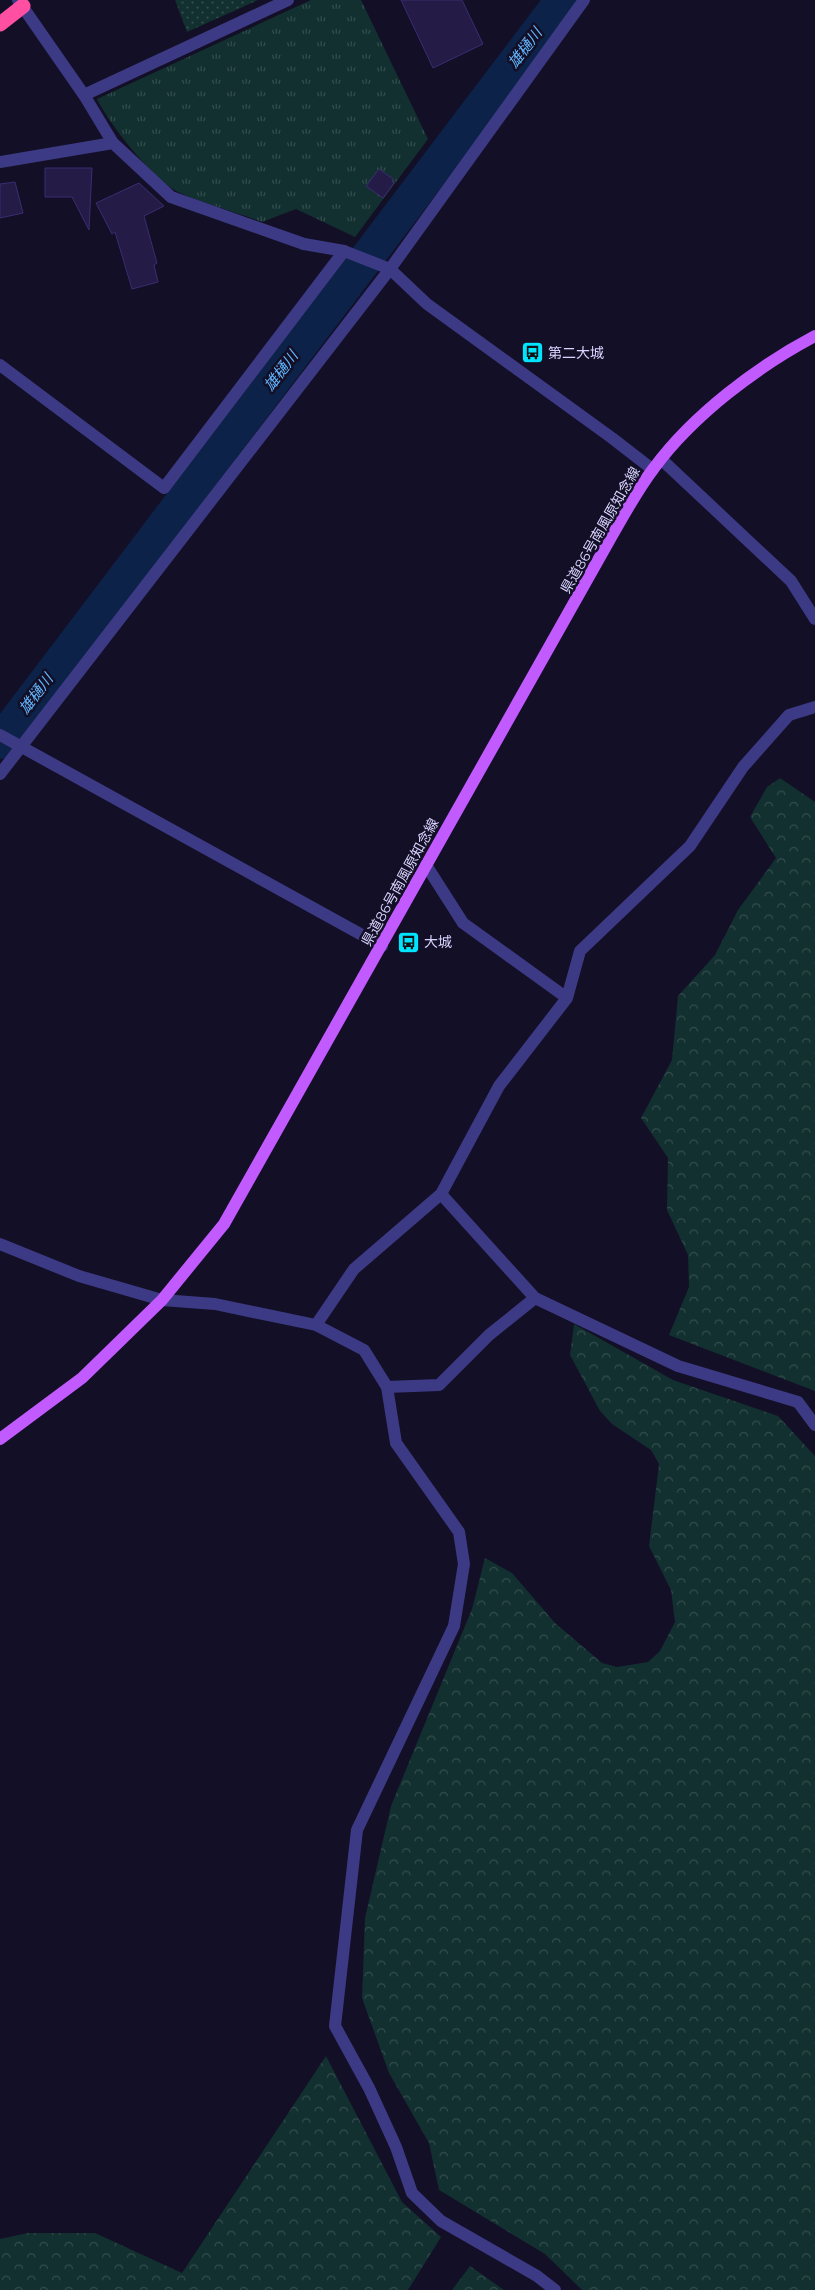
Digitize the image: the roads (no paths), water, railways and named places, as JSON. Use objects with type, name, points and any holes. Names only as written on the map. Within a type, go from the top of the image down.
[{"type":"highway","points":[[0,24],[20,3]]},
{"type":"main road","name":"県道86号南風原知念線","points":[[0,1438],[82,1378],[162,1300],[224,1224],[605,548],[652,469],[706,413],[749,376],[815,336]]},
{"type":"street","points":[[84,95],[288,0]]},
{"type":"street","points":[[0,774],[17,744],[385,267],[584,0]]},
{"type":"street","points":[[20,3],[84,95],[114,143],[171,197],[304,244],[348,252],[385,267],[427,304],[652,469]]},
{"type":"street","points":[[0,162],[114,143]]},
{"type":"street","points":[[0,365],[164,488],[348,252]]},
{"type":"street","points":[[661,458],[791,580],[815,619]]},
{"type":"street","points":[[316,1325],[354,1269],[441,1194],[499,1086],[567,998],[580,951],[690,846],[743,767],[789,715],[815,707]]},
{"type":"street","points":[[0,736],[382,946]]},
{"type":"street","points":[[426,865],[463,923],[567,998]]},
{"type":"street","points":[[441,1194],[535,1298],[678,1366],[798,1402],[815,1425]]},
{"type":"street","points":[[0,1244],[79,1276],[162,1300],[215,1304],[316,1325],[364,1350],[386,1387],[396,1443],[458,1532],[464,1564],[454,1626],[358,1830],[335,2026],[369,2088],[396,2147],[412,2193],[441,2221],[536,2276],[555,2290]]},
{"type":"street","points":[[386,1387],[439,1385],[489,1335],[535,1298]]},
{"type":"waterway","name":"雄樋川","points":[[0,742],[562,0]]},
{"type":"place","name":"第二大城","points":[[532,353]]},
{"type":"place","name":"大城","points":[[408,942]]}]
